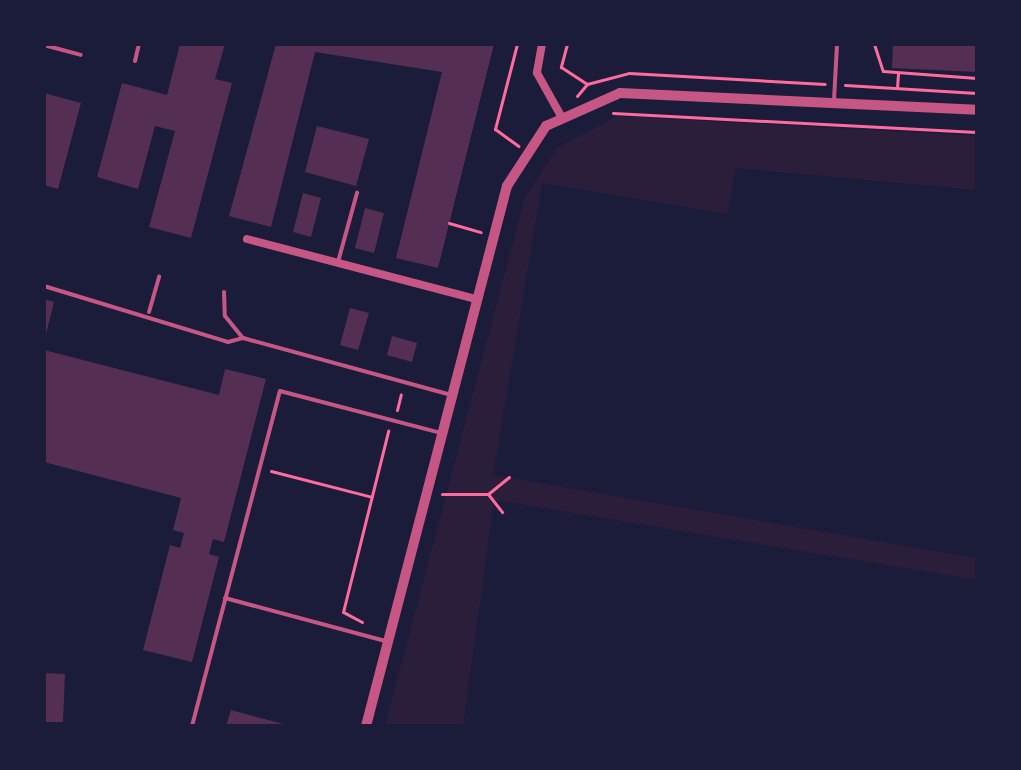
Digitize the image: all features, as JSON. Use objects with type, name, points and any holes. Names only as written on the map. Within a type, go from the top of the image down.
[{"type":"street","points":[[542,44],[537,73],[561,116]]},
{"type":"street","points":[[366,726],[492,235],[524,151],[561,116],[620,93],[977,110]]},
{"type":"street","points":[[247,239],[476,299]]},
{"type":"lane","points":[[135,61],[139,44]]},
{"type":"lane","points":[[834,102],[837,44]]},
{"type":"lane","points":[[44,45],[81,55]]},
{"type":"lane","points":[[338,262],[357,193]]},
{"type":"lane","points":[[149,313],[159,276]]},
{"type":"lane","points":[[44,286],[149,313],[228,342],[243,338],[451,395]]},
{"type":"lane","points":[[224,292],[225,316],[243,338]]},
{"type":"lane","points":[[192,726],[280,391],[441,433]]},
{"type":"lane","points":[[225,598],[388,641]]},
{"type":"path","points":[[517,44],[495,129],[524,151]]},
{"type":"path","points":[[567,44],[561,67],[587,84]]},
{"type":"path","points":[[874,44],[875,63],[898,74],[977,78]]},
{"type":"path","points":[[897,88],[898,74]]},
{"type":"path","points":[[601,115],[633,110],[977,132]]},
{"type":"path","points":[[449,223],[492,235]]},
{"type":"path","points":[[388,641],[343,612],[404,382]]},
{"type":"path","points":[[259,468],[372,497]]},
{"type":"path","points":[[427,490],[488,494],[509,477]]},
{"type":"path","points":[[488,494],[502,512]]},
{"type":"shaded area","points":[[617,116],[977,136],[977,190],[736,168],[727,214],[542,183],[493,475],[977,558],[977,580],[494,500],[463,726],[385,726],[525,197],[557,148]]},
{"type":"building","points":[[180,44],[225,44],[215,79],[232,83],[191,238],[149,227],[175,131],[155,126],[138,189],[97,177],[122,83],[167,95]]},
{"type":"building","points":[[276,44],[494,44],[438,268],[396,258],[442,72],[315,52],[271,227],[229,216]]},
{"type":"building","points":[[893,44],[977,44],[977,72],[892,68]]},
{"type":"building","points":[[44,93],[81,103],[58,189],[44,185]]},
{"type":"building","points":[[317,126],[369,139],[356,186],[305,172]]},
{"type":"building","points":[[303,193],[321,198],[311,237],[293,232]]},
{"type":"building","points":[[365,208],[384,213],[374,253],[355,248]]},
{"type":"building","points":[[44,299],[54,302],[45,338],[44,338]]},
{"type":"building","points":[[350,308],[369,313],[358,350],[340,345]]},
{"type":"building","points":[[392,336],[417,343],[412,362],[387,355]]},
{"type":"building","points":[[44,350],[219,395],[225,369],[266,379],[224,542],[213,539],[209,554],[219,557],[192,662],[143,650],[170,545],[180,548],[184,533],[173,530],[181,498],[44,462]]},
{"type":"building","points":[[44,673],[65,674],[63,722],[44,722]]},
{"type":"building","points":[[231,710],[287,725],[287,726],[226,726]]}]
